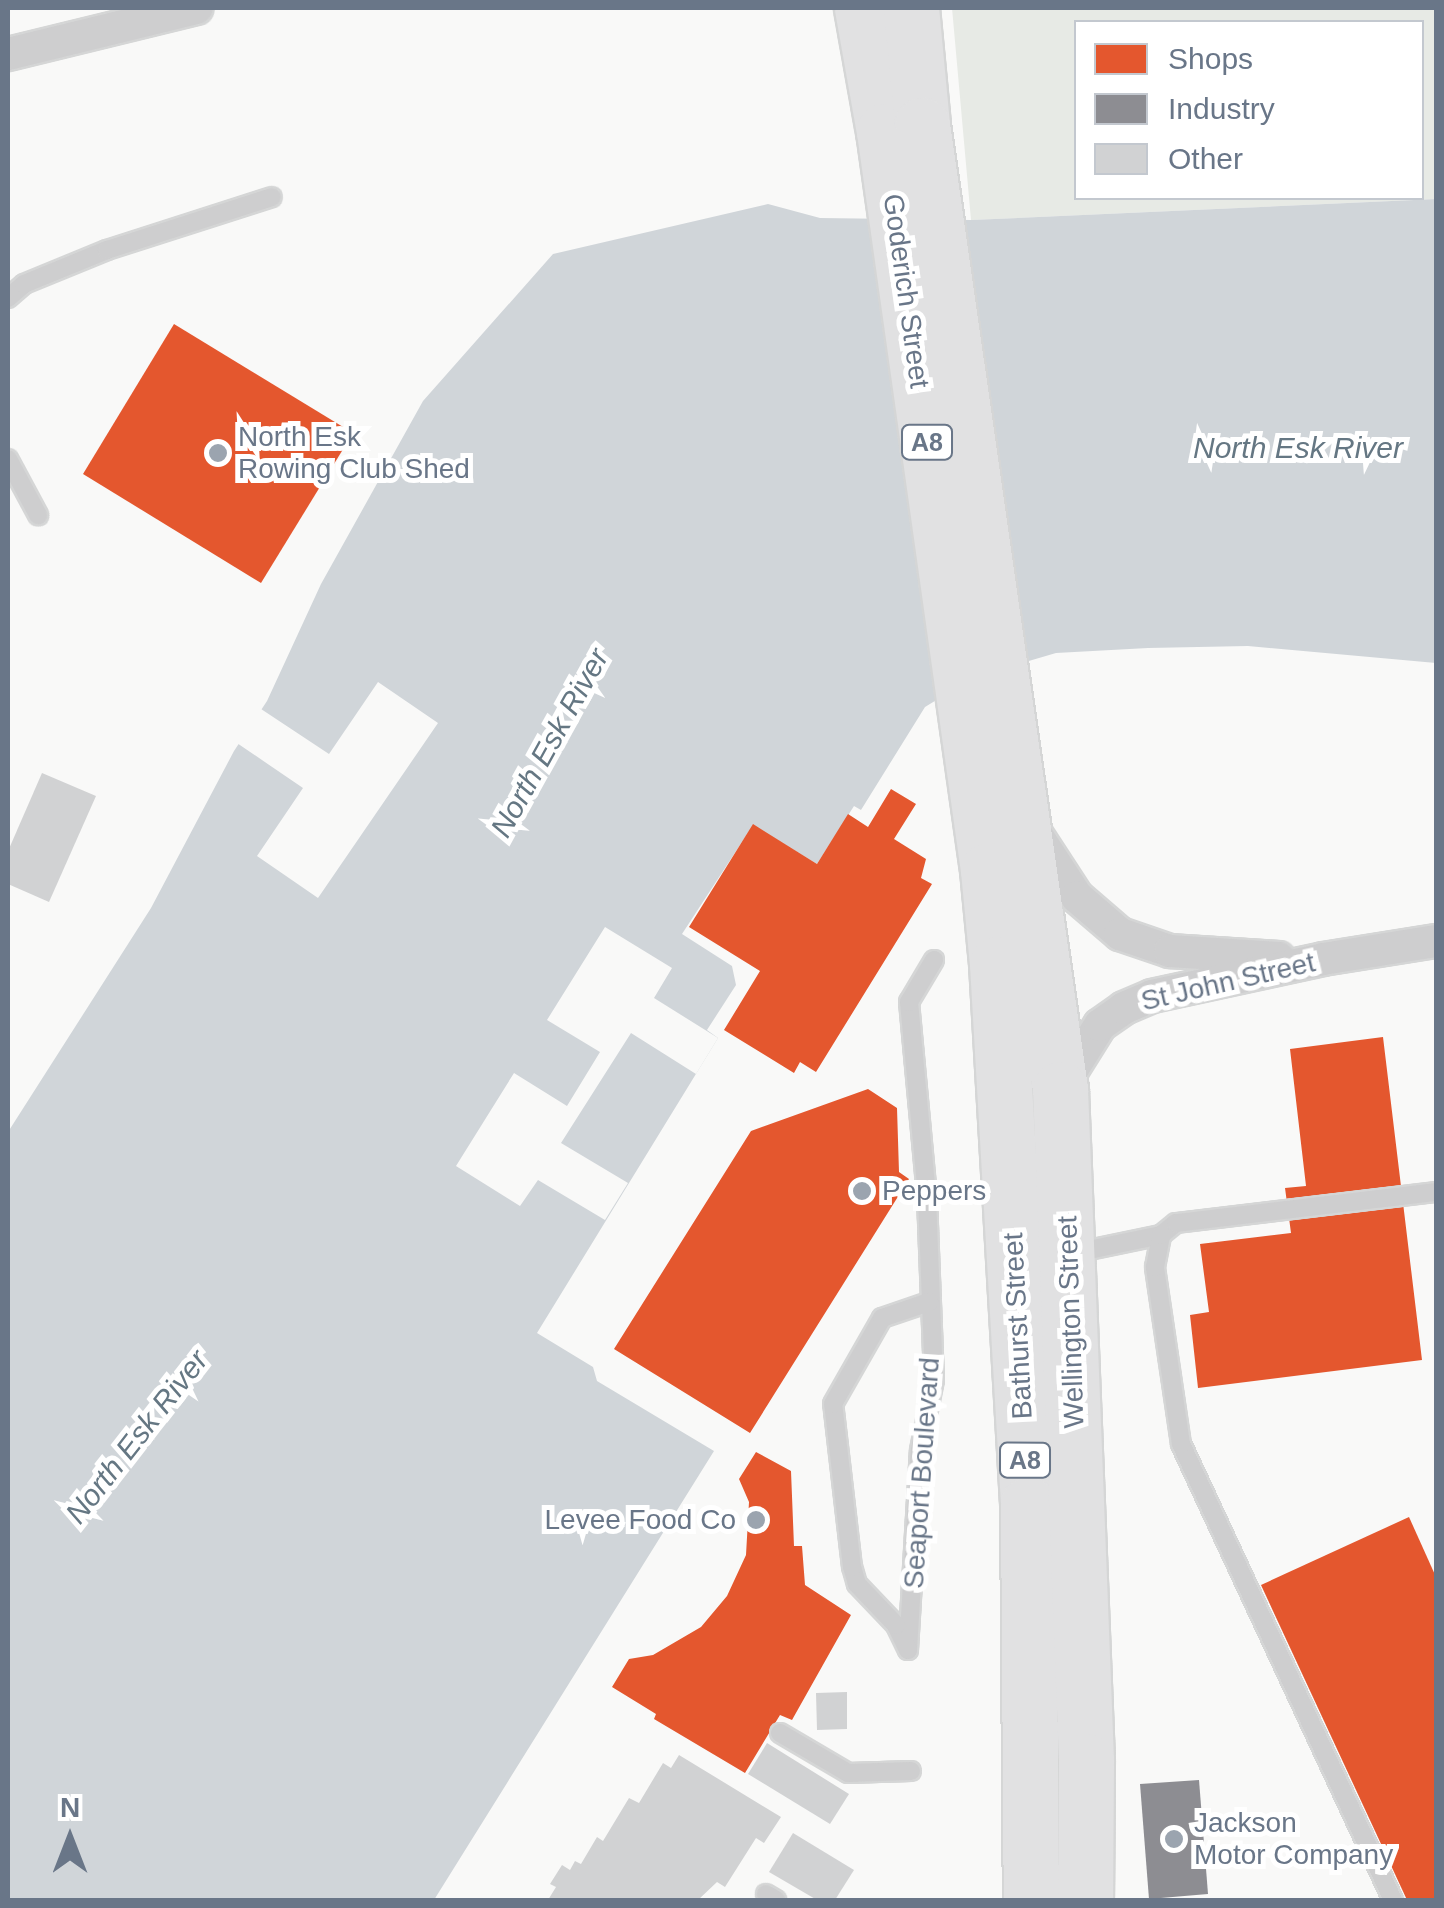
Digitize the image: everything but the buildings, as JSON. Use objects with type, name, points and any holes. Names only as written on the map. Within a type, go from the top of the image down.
[{"type":"highway","name":"Goderich Street","points":[[911,8],[903,128],[991,750]]},
{"type":"highway","name":"Goderich Street","points":[[860,21],[903,128]]},
{"type":"highway","name":"Wellington Street","points":[[991,750],[1022,813],[1060,1089],[1086,1760],[1085,1900]]},
{"type":"highway","name":"Bathurst Street","points":[[991,750],[997,964],[1028,1504],[1031,1900]]},
{"type":"street","points":[[8,54],[196,8]]},
{"type":"street","points":[[1022,813],[1077,897],[1120,934],[1170,951],[1323,959]]},
{"type":"street","name":"St John Street","points":[[1060,1089],[1100,1025],[1124,1008],[1152,996],[1323,959],[1436,941]]},
{"type":"lane","points":[[8,298],[24,284],[106,250],[272,197]]},
{"type":"lane","points":[[8,459],[38,515]]},
{"type":"lane","name":"Seaport Boulevard","points":[[929,1302],[882,1318],[833,1404],[852,1568],[857,1584],[896,1626],[908,1650],[920,1450],[934,1380],[927,1196],[909,1002],[934,960]]},
{"type":"lane","points":[[1068,1254],[1160,1235],[1176,1223],[1436,1192]]},
{"type":"lane","points":[[1160,1235],[1155,1267],[1181,1444],[1393,1900]]},
{"type":"lane","points":[[780,1732],[848,1773],[910,1771]]},
{"type":"shaded area","points":[[952,8],[1436,8],[1436,199],[1424,200],[1424,20],[1074,20],[1074,200],[1414,200],[971,220]]},
{"type":"water","name":"North Esk River","points":[[1436,199],[1436,663],[1248,646],[1148,648],[1056,653],[974,677],[925,707],[861,810],[854,806],[817,864],[753,825],[682,934],[732,966],[736,985],[707,1030],[718,1038],[537,1333],[593,1367],[597,1381],[714,1451],[434,1900],[8,1900],[8,1132],[151,908],[234,751],[267,701],[321,584],[423,401],[553,254],[768,204],[820,218],[971,220]]},
{"type":"pier","points":[[378,682],[438,723],[318,898],[257,856],[303,788],[234,741],[258,707],[329,754]]},
{"type":"pier","points":[[605,927],[672,968],[654,998],[718,1038],[696,1074],[631,1033],[561,1143],[628,1183],[605,1220],[538,1180],[520,1206],[456,1166],[514,1073],[567,1106],[600,1052],[547,1020]]},
{"type":"place","name":"North Esk Rowing Club Shed","points":[[218,453]]},
{"type":"place","name":"Peppers","points":[[862,1191]]},
{"type":"place","name":"Levee Food Co","points":[[756,1520]]},
{"type":"place","name":"Jackson Motor Company","points":[[1174,1839]]}]
